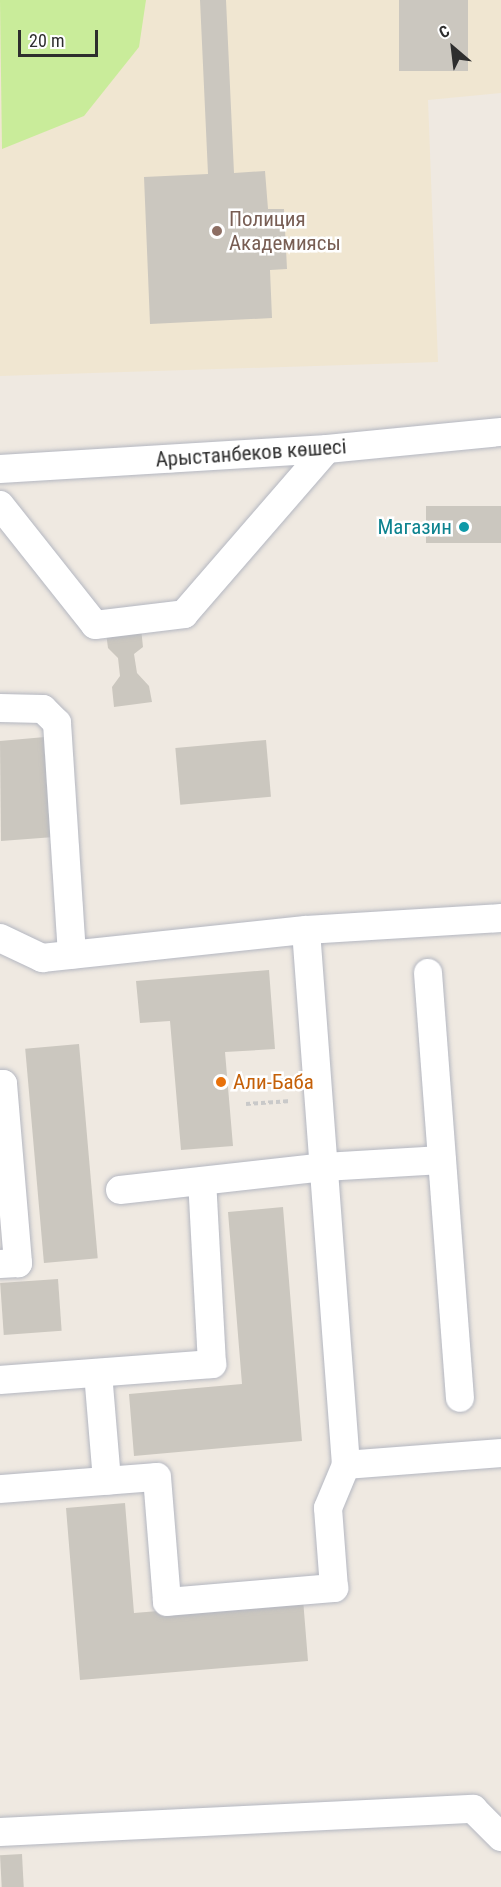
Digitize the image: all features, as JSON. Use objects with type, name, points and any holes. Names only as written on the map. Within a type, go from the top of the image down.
[{"type":"street","name":"Арыстанбеков көшесі","points":[[0,470],[327,449],[501,432]]},
{"type":"street","points":[[0,505],[95,625],[184,614],[327,449]]},
{"type":"street","points":[[0,708],[43,709],[57,723],[72,955]]},
{"type":"street","points":[[0,938],[42,958],[306,930],[501,918]]},
{"type":"street","points":[[0,1489],[157,1477],[167,1602],[334,1588],[328,1508],[346,1464],[306,930]]},
{"type":"street","points":[[428,973],[460,1398]]},
{"type":"street","points":[[0,1084],[3,1084],[18,1263],[0,1264]]},
{"type":"street","points":[[120,1190],[324,1167],[442,1160]]},
{"type":"street","points":[[0,1380],[212,1364],[202,1182]]},
{"type":"street","points":[[98,1373],[107,1480]]},
{"type":"street","points":[[346,1464],[501,1453]]},
{"type":"street","points":[[0,1832],[473,1809],[501,1837]]},
{"type":"path","points":[[246,1104],[319,1100]]},
{"type":"shaded area","name":"Полиция Академиясы","points":[[0,0],[501,0],[501,93],[428,100],[438,362],[0,376]]},
{"type":"green space","points":[[0,0],[146,0],[139,47],[84,116],[2,149]]},
{"type":"building","points":[[200,0],[226,0],[234,173],[265,171],[268,209],[284,209],[287,269],[270,270],[272,318],[150,324],[144,177],[208,174]]},
{"type":"building","points":[[399,0],[468,0],[468,71],[399,71]]},
{"type":"building","name":"Магазин","points":[[426,506],[501,506],[501,543],[426,543]]},
{"type":"building","points":[[141,628],[143,647],[134,654],[137,673],[149,686],[152,702],[114,707],[112,687],[120,676],[118,658],[108,648],[106,633]]},
{"type":"building","points":[[45,737],[54,837],[1,841],[0,741]]},
{"type":"building","points":[[266,740],[271,797],[180,805],[175,748]]},
{"type":"building","points":[[269,970],[275,1049],[225,1052],[233,1146],[181,1150],[170,1021],[140,1023],[136,981]]},
{"type":"building","points":[[79,1044],[98,1258],[44,1263],[25,1049]]},
{"type":"building","points":[[283,1207],[302,1441],[134,1456],[129,1394],[242,1384],[228,1212]]},
{"type":"building","points":[[58,1279],[62,1331],[4,1335],[0,1283]]},
{"type":"building","points":[[125,1503],[134,1613],[303,1599],[308,1661],[80,1680],[66,1508]]},
{"type":"building","points":[[22,1854],[24,1887],[2,1887],[0,1855]]},
{"type":"place","name":"Полиция Академиясы","points":[[217,231]]},
{"type":"place","name":"Магазин","points":[[464,527]]},
{"type":"place","name":"Али-Баба","points":[[221,1082]]}]
